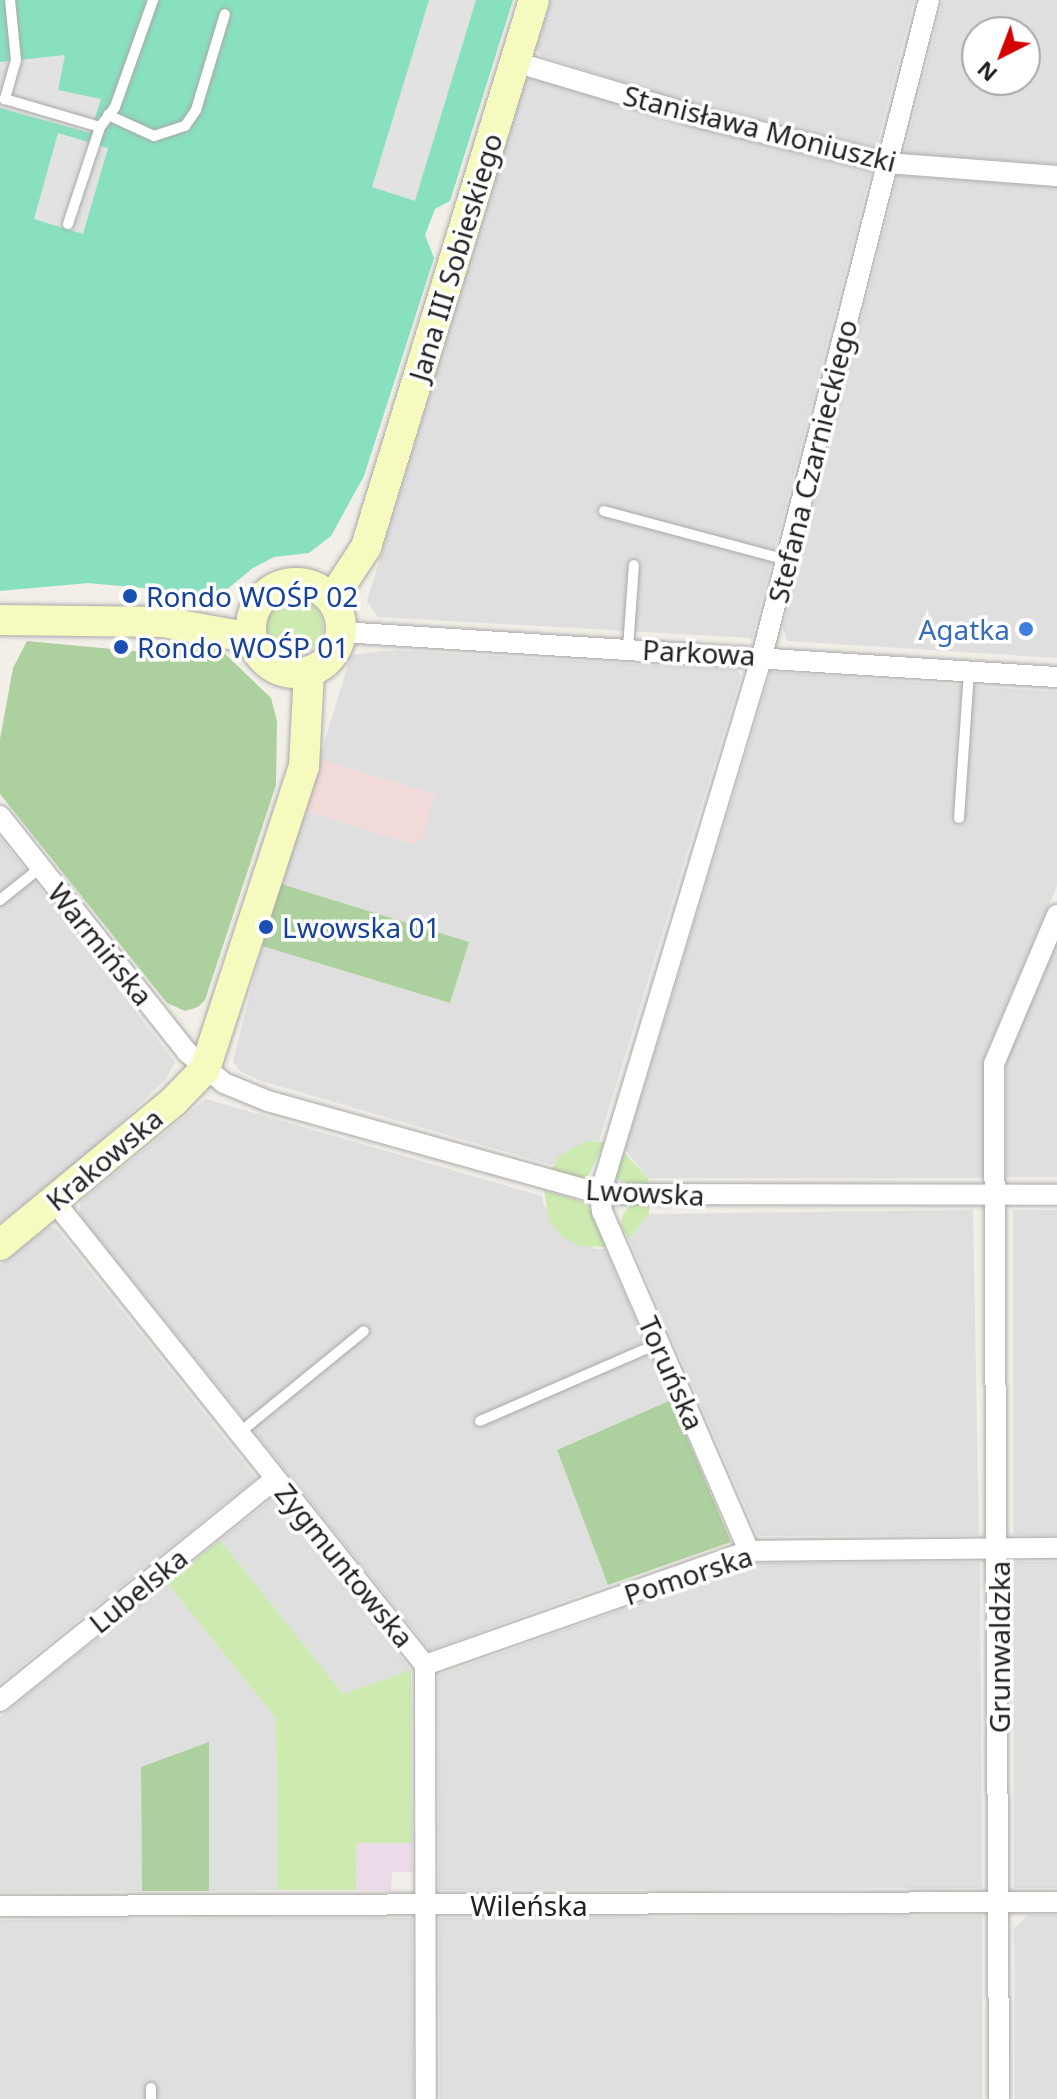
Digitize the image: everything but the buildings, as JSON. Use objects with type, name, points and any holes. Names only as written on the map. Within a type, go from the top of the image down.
[{"type":"street","name":"Jana III Sobieskiego","points":[[323,593],[377,514],[534,0]]},
{"type":"street","name":"Stefana Czarnieckiego","points":[[600,1194],[762,656],[929,0]]},
{"type":"street","name":"Stanisława Moniuszki","points":[[515,62],[703,118],[887,163],[1057,176]]},
{"type":"street","points":[[284,584],[323,593],[341,632],[335,651],[296,671],[259,655],[253,624],[284,584]]},
{"type":"street","points":[[0,620],[253,624]]},
{"type":"street","name":"Parkowa","points":[[341,632],[762,656],[1057,677]]},
{"type":"street","points":[[205,1069],[290,801],[290,702],[296,671]]},
{"type":"street","name":"Warmińska","points":[[0,816],[205,1069]]},
{"type":"street","name":"Grunwaldzka","points":[[999,2099],[994,1064],[1057,915]]},
{"type":"street","name":"Lwowska","points":[[205,1069],[268,1101],[600,1194],[1057,1195]]},
{"type":"street","name":"Krakowska","points":[[0,1245],[205,1069]]},
{"type":"street","name":"Toruńska","points":[[600,1194],[602,1212],[749,1551]]},
{"type":"street","name":"Zygmuntowska","points":[[54,1201],[425,1665],[426,2099]]},
{"type":"street","name":"Lubelska","points":[[0,1701],[275,1479]]},
{"type":"street","name":"Pomorska","points":[[425,1665],[749,1551],[1057,1548]]},
{"type":"street","name":"Wileńska","points":[[0,1906],[1057,1902]]},
{"type":"lane","points":[[10,0],[16,60],[5,99],[100,127]]},
{"type":"lane","points":[[68,224],[100,127],[108,115],[153,0]]},
{"type":"lane","points":[[108,115],[154,136],[185,126],[196,110],[225,14]]},
{"type":"lane","points":[[604,511],[787,560]]},
{"type":"lane","points":[[628,648],[634,565]]},
{"type":"lane","points":[[959,818],[969,670]]},
{"type":"lane","points":[[0,900],[40,868]]},
{"type":"lane","points":[[239,1433],[364,1331]]},
{"type":"lane","points":[[480,1421],[659,1343]]},
{"type":"shaded area","points":[[429,0],[476,0],[415,201],[372,187]]},
{"type":"shaded area","points":[[551,0],[914,0],[876,148],[703,107],[541,56],[536,50]]},
{"type":"shaded area","points":[[943,0],[1057,0],[1057,164],[904,154]]},
{"type":"shaded area","points":[[65,55],[58,90],[101,99],[90,133],[0,108],[0,62]]},
{"type":"shaded area","points":[[534,77],[696,127],[871,170],[752,638],[378,617],[367,601],[526,80]]},
{"type":"shaded area","points":[[58,133],[108,148],[83,234],[34,219]]},
{"type":"shaded area","points":[[898,175],[1057,187],[1057,658],[787,641],[783,628]]},
{"type":"shaded area","points":[[393,650],[737,670],[741,676],[599,1141],[587,1141],[552,1165],[261,1081],[240,1071],[233,1061],[262,946],[450,1003],[468,942],[281,884],[304,810],[413,844],[435,795],[319,759],[351,655]]},
{"type":"shaded area","points":[[771,672],[1057,692],[1057,886],[984,1058],[985,1178],[648,1178],[625,1150]]},
{"type":"shaded area","points":[[319,759],[435,795],[422,839],[413,844],[304,810]]},
{"type":"shaded area","points":[[0,837],[175,1062],[166,1079],[95,1147],[0,1223]]},
{"type":"shaded area","points":[[1057,941],[1057,1177],[1006,1177],[1006,1061]]},
{"type":"shaded area","points":[[206,1099],[542,1196],[544,1206],[595,1249],[605,1249],[671,1400],[557,1450],[608,1585],[430,1650],[79,1214],[81,1201]]},
{"type":"shaded area","points":[[973,1210],[979,1535],[758,1536],[629,1239],[649,1214]]},
{"type":"shaded area","points":[[1013,1210],[1057,1210],[1057,1535],[1013,1535]]},
{"type":"shaded area","points":[[48,1227],[57,1229],[256,1478],[0,1683],[0,1265]]},
{"type":"shaded area","points":[[273,1498],[411,1670],[343,1694],[220,1540]]},
{"type":"shaded area","points":[[980,1562],[982,1888],[439,1890],[439,1675],[752,1563]]},
{"type":"shaded area","points":[[1013,1562],[1057,1562],[1057,1888],[1014,1888]]},
{"type":"shaded area","points":[[167,1583],[276,1718],[277,1890],[209,1891],[209,1743],[141,1767],[142,1891],[0,1892],[0,1717]]},
{"type":"shaded area","points":[[357,1843],[412,1843],[412,1872],[392,1872],[391,1891],[356,1890]]},
{"type":"shaded area","points":[[1028,1915],[1057,1915],[1057,2099],[1015,2099],[1014,1928]]},
{"type":"shaded area","points":[[982,1916],[982,2099],[440,2099],[439,1918]]},
{"type":"shaded area","points":[[412,1918],[413,2099],[0,2099],[0,1920]]},
{"type":"green space","points":[[0,0],[513,0],[450,201],[435,209],[425,235],[434,258],[364,476],[331,536],[309,553],[274,557],[253,568],[220,595],[88,583],[0,591]]},
{"type":"green space","points":[[295,599],[315,607],[323,627],[315,647],[295,655],[275,647],[267,627],[275,607]]},
{"type":"green space","points":[[27,641],[144,652],[195,644],[221,650],[271,698],[277,721],[276,785],[205,1000],[198,1007],[185,1011],[167,1003],[0,794],[0,739],[13,668]]},
{"type":"green space","points":[[281,884],[469,942],[450,1003],[262,946]]},
{"type":"green space","points":[[587,1141],[605,1142],[588,1176],[579,1179],[549,1174],[559,1156]]},
{"type":"green space","points":[[620,1148],[648,1178],[648,1187],[615,1179]]},
{"type":"green space","points":[[544,1190],[587,1203],[609,1247],[580,1246],[562,1237],[549,1221]]},
{"type":"green space","points":[[649,1204],[649,1214],[629,1239],[621,1226],[623,1214],[631,1205]]},
{"type":"green space","points":[[671,1400],[731,1542],[608,1585],[557,1450]]},
{"type":"green space","points":[[220,1540],[343,1694],[411,1670],[412,1843],[357,1843],[356,1890],[277,1890],[276,1718],[167,1583]]},
{"type":"green space","points":[[209,1742],[209,1891],[142,1891],[141,1767]]},
{"type":"place","name":"Rondo WOŚP 02","points":[[130,596]]},
{"type":"place","name":"Agatka","points":[[1026,629]]},
{"type":"place","name":"Rondo WOŚP 01","points":[[121,647]]},
{"type":"place","name":"Lwowska 01","points":[[266,927]]}]
